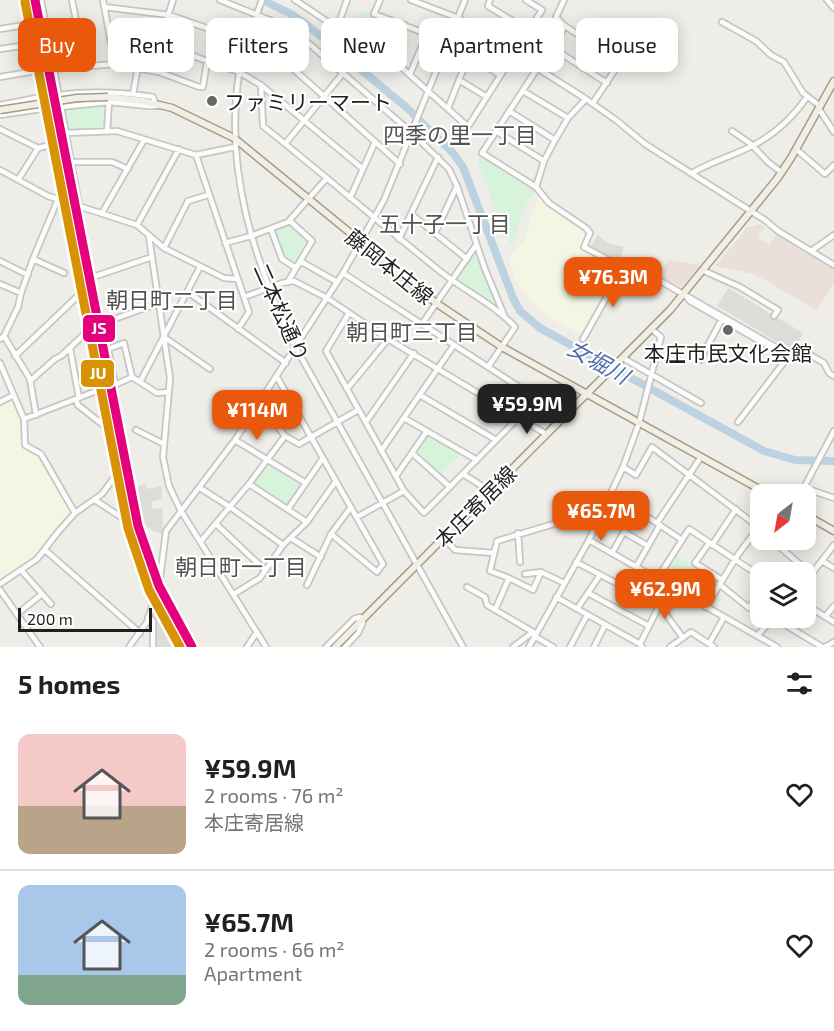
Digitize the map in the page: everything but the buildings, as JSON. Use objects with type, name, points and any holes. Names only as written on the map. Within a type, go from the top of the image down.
[{"type":"main road","name":"本庄寄居線","points":[[335,647],[684,294],[782,172],[834,81]]},
{"type":"main road","name":"藤岡本庄線","points":[[0,110],[77,98],[158,104],[192,116],[234,138],[436,303],[502,347],[750,484]]},
{"type":"main road","points":[[816,520],[834,531]]},
{"type":"street","points":[[27,0],[30,18]]},
{"type":"street","points":[[41,0],[44,18]]},
{"type":"street","points":[[72,0],[76,18]]},
{"type":"street","points":[[103,0],[108,28]]},
{"type":"street","points":[[167,18],[174,0]]},
{"type":"street","points":[[220,0],[292,29],[321,53]]},
{"type":"street","name":"二本松通り","points":[[256,18],[262,0]]},
{"type":"street","points":[[295,0],[337,28],[345,1]]},
{"type":"street","points":[[380,0],[374,14],[385,18]]},
{"type":"street","points":[[411,0],[458,18],[465,0]]},
{"type":"street","points":[[490,0],[488,6],[508,18]]},
{"type":"street","points":[[526,0],[542,10],[537,18]]},
{"type":"street","points":[[564,0],[556,17],[565,26],[620,62],[593,103]]},
{"type":"street","points":[[104,7],[168,15],[206,28]]},
{"type":"street","points":[[722,22],[756,41],[771,55],[784,62],[807,97],[819,107],[834,132]]},
{"type":"street","points":[[0,27],[18,25]]},
{"type":"street","points":[[407,26],[427,34],[410,74]]},
{"type":"street","points":[[0,49],[18,46]]},
{"type":"street","points":[[448,108],[469,55],[500,75]]},
{"type":"street","points":[[564,55],[607,82]]},
{"type":"street","points":[[159,72],[203,87],[206,68]]},
{"type":"street","points":[[0,77],[29,72]]},
{"type":"street","points":[[41,72],[66,202]]},
{"type":"street","points":[[54,72],[79,205]]},
{"type":"street","points":[[134,94],[137,72]]},
{"type":"street","points":[[239,72],[261,85],[363,169]]},
{"type":"street","name":"二本松通り","points":[[239,72],[234,138],[239,186],[250,236],[268,287],[296,348],[463,647]]},
{"type":"street","points":[[295,72],[400,164]]},
{"type":"street","points":[[285,144],[344,72],[413,132],[449,169],[504,315]]},
{"type":"street","points":[[407,72],[466,125],[469,124],[502,72]]},
{"type":"street","points":[[129,647],[140,633],[155,597],[161,578],[166,531],[235,440],[343,273],[384,200],[437,72]]},
{"type":"street","points":[[535,72],[483,153],[537,187],[549,203],[586,228],[590,233],[584,247],[662,282],[684,294],[690,301],[722,317],[788,357]]},
{"type":"street","points":[[542,72],[593,103],[645,144],[751,211],[777,231],[834,265]]},
{"type":"street","points":[[459,80],[487,97]]},
{"type":"street","points":[[261,85],[263,126],[373,219],[451,281],[504,315],[514,327],[488,367]]},
{"type":"street","points":[[523,91],[568,118]]},
{"type":"street","points":[[58,95],[94,92],[134,94],[153,98],[158,104]]},
{"type":"street","points":[[827,93],[834,98]]},
{"type":"street","points":[[0,105],[46,96]]},
{"type":"street","points":[[692,173],[753,145],[785,123],[807,97]]},
{"type":"street","points":[[60,107],[108,99],[106,132]]},
{"type":"street","points":[[537,187],[544,161],[555,140],[568,118],[586,99]]},
{"type":"street","points":[[0,115],[48,108]]},
{"type":"street","points":[[509,111],[555,140]]},
{"type":"street","points":[[0,129],[38,148],[55,144]]},
{"type":"street","points":[[65,132],[117,131],[196,155],[235,147]]},
{"type":"street","points":[[496,131],[544,161]]},
{"type":"street","points":[[732,131],[753,145],[768,162],[782,172]]},
{"type":"street","points":[[102,213],[144,140]]},
{"type":"street","points":[[350,198],[375,142]]},
{"type":"street","points":[[18,180],[38,148]]},
{"type":"street","points":[[137,225],[179,149]]},
{"type":"street","points":[[796,149],[825,174],[834,165]]},
{"type":"street","points":[[196,155],[249,312],[238,329]]},
{"type":"street","points":[[399,239],[438,157]]},
{"type":"street","points":[[71,162],[112,162],[128,169]]},
{"type":"street","points":[[0,170],[57,199],[137,225],[164,248],[224,278],[237,279]]},
{"type":"street","points":[[225,243],[290,221],[326,179]]},
{"type":"street","points":[[435,233],[457,186]]},
{"type":"street","points":[[164,248],[188,201],[208,195]]},
{"type":"street","points":[[36,415],[30,381],[2,338],[18,307],[33,259],[57,199]]},
{"type":"street","points":[[411,214],[467,259]]},
{"type":"street","points":[[290,221],[312,241],[290,280]]},
{"type":"street","points":[[271,229],[282,259],[296,268]]},
{"type":"street","points":[[812,252],[834,235]]},
{"type":"street","points":[[149,237],[170,378],[164,469],[181,511],[266,647]]},
{"type":"street","points":[[422,324],[476,245]]},
{"type":"street","points":[[93,277],[152,257]]},
{"type":"street","points":[[33,259],[64,273]]},
{"type":"street","points":[[0,261],[28,275]]},
{"type":"street","points":[[300,261],[337,282]]},
{"type":"street","points":[[583,339],[624,266]]},
{"type":"street","points":[[140,382],[181,300],[189,292],[200,267]]},
{"type":"street","points":[[702,270],[740,287],[778,310],[774,316]]},
{"type":"street","points":[[343,273],[533,396],[519,417],[424,513],[404,491],[326,351],[349,313]]},
{"type":"street","points":[[244,297],[290,280],[327,298],[388,339],[546,434]]},
{"type":"street","points":[[0,284],[21,293]]},
{"type":"street","points":[[15,356],[83,291]]},
{"type":"street","points":[[189,292],[286,363]]},
{"type":"street","points":[[103,323],[159,303]]},
{"type":"street","points":[[700,360],[722,317]]},
{"type":"street","points":[[30,381],[54,359],[62,356],[91,328]]},
{"type":"street","points":[[513,647],[538,628],[602,515],[623,468],[639,423],[661,337],[655,332]]},
{"type":"street","points":[[164,337],[210,369]]},
{"type":"street","points":[[347,388],[388,339]]},
{"type":"street","points":[[132,376],[115,385],[108,349],[124,342],[132,376],[157,393],[170,392]]},
{"type":"street","points":[[381,451],[454,345]]},
{"type":"street","points":[[70,348],[78,405],[112,432]]},
{"type":"street","points":[[738,422],[788,357],[793,355],[798,348],[824,363],[829,373],[834,376]]},
{"type":"street","points":[[366,422],[414,353]]},
{"type":"street","points":[[622,359],[701,403]]},
{"type":"street","points":[[0,363],[24,419],[25,445],[41,454],[75,513]]},
{"type":"street","points":[[277,377],[383,564],[376,572],[331,534]]},
{"type":"street","points":[[24,419],[104,388]]},
{"type":"street","points":[[0,402],[14,395]]},
{"type":"street","points":[[420,395],[496,440]]},
{"type":"street","points":[[259,403],[285,436],[299,444],[358,410]]},
{"type":"street","points":[[404,418],[477,460]]},
{"type":"street","points":[[136,430],[164,444]]},
{"type":"street","points":[[396,476],[428,431]]},
{"type":"street","points":[[807,484],[834,431]]},
{"type":"street","points":[[201,541],[249,484],[285,436]]},
{"type":"street","points":[[235,440],[306,483]]},
{"type":"street","points":[[623,468],[636,475],[652,447],[750,519]]},
{"type":"street","points":[[412,453],[450,487]]},
{"type":"street","points":[[636,567],[658,524],[701,457]]},
{"type":"street","points":[[288,509],[323,458]]},
{"type":"street","points":[[0,584],[45,550],[58,531],[75,513],[102,494],[119,471]]},
{"type":"street","points":[[463,474],[490,491]]},
{"type":"street","points":[[234,594],[260,578],[283,545],[307,522],[336,481]]},
{"type":"street","points":[[249,484],[307,522]]},
{"type":"street","points":[[200,488],[283,545]]},
{"type":"street","points":[[357,517],[404,491]]},
{"type":"street","points":[[816,492],[834,498]]},
{"type":"street","points":[[95,500],[130,523],[142,565],[155,597],[184,647]]},
{"type":"street","points":[[307,585],[331,534],[351,507]]},
{"type":"street","points":[[736,509],[695,563],[721,582],[749,608],[750,606]]},
{"type":"street","points":[[612,553],[634,514]]},
{"type":"street","points":[[541,572],[533,590],[490,571],[497,541],[578,517],[634,514],[644,514],[682,540]]},
{"type":"street","points":[[216,524],[265,570]]},
{"type":"street","points":[[657,579],[689,529],[750,569]]},
{"type":"street","points":[[624,532],[648,546]]},
{"type":"street","points":[[518,533],[520,562]]},
{"type":"street","points":[[291,538],[321,557]]},
{"type":"street","points":[[444,538],[455,550],[494,553]]},
{"type":"street","points":[[706,607],[735,559],[750,539]]},
{"type":"street","points":[[589,540],[777,647]]},
{"type":"street","points":[[816,568],[834,545]]},
{"type":"street","points":[[45,550],[140,633]]},
{"type":"street","points":[[783,550],[797,562]]},
{"type":"street","points":[[822,561],[834,568]]},
{"type":"street","points":[[576,562],[660,606],[683,638]]},
{"type":"street","points":[[21,570],[51,604]]},
{"type":"street","points":[[525,574],[541,572],[564,583]]},
{"type":"street","points":[[577,609],[600,575]]},
{"type":"street","points":[[495,610],[509,578]]},
{"type":"street","points":[[556,597],[641,646],[669,586]]},
{"type":"street","points":[[467,587],[485,597],[487,605],[553,647]]},
{"type":"street","points":[[0,590],[40,647]]},
{"type":"street","points":[[588,592],[649,626]]},
{"type":"street","points":[[17,614],[42,594]]},
{"type":"street","points":[[825,617],[834,606]]},
{"type":"street","points":[[816,611],[834,622]]},
{"type":"street","points":[[570,647],[587,615]]},
{"type":"street","points":[[148,617],[153,621],[153,647]]},
{"type":"street","points":[[326,647],[358,617],[363,620],[362,628],[345,647]]},
{"type":"street","points":[[670,647],[691,632],[711,646],[724,617]]},
{"type":"street","points":[[594,647],[605,625]]},
{"type":"street","points":[[757,636],[765,628]]},
{"type":"street","points":[[791,628],[824,647],[834,642]]},
{"type":"street","points":[[247,647],[257,632]]},
{"type":"street","points":[[529,647],[533,634]]},
{"type":"shaded area","points":[[71,11],[72,18],[59,18],[58,14]]},
{"type":"shaded area","points":[[146,13],[166,17],[166,18],[145,18]]},
{"type":"shaded area","points":[[540,195],[546,204],[586,230],[588,237],[582,249],[621,269],[583,335],[551,319],[535,305],[518,285],[510,265],[510,256],[525,239]]},
{"type":"shaded area","points":[[760,224],[765,227],[758,238],[769,245],[777,234],[834,268],[834,283],[817,310],[754,274],[715,266],[747,228]]},
{"type":"shaded area","points":[[598,235],[607,243],[624,247],[619,262],[590,247]]},
{"type":"shaded area","points":[[669,260],[700,265],[682,287],[658,276]]},
{"type":"shaded area","points":[[728,288],[803,333],[793,351],[717,306]]},
{"type":"shaded area","points":[[12,398],[22,421],[24,446],[39,456],[72,515],[39,554],[0,581],[0,405]]},
{"type":"shaded area","points":[[145,483],[147,489],[162,486],[162,499],[151,502],[153,509],[163,508],[162,534],[141,522],[136,488]]},
{"type":"shaded area","points":[[157,602],[182,647],[155,647],[152,618]]},
{"type":"green space","points":[[362,11],[380,18],[359,18]]},
{"type":"green space","points":[[78,105],[106,105],[105,129],[67,130],[63,110]]},
{"type":"green space","points":[[481,155],[536,190],[527,203],[512,244],[508,242],[511,237],[504,233],[477,161]]},
{"type":"green space","points":[[289,224],[310,242],[297,264],[284,258],[274,231]]},
{"type":"green space","points":[[476,251],[498,306],[496,308],[456,280],[473,252]]},
{"type":"green space","points":[[429,434],[461,454],[440,475],[415,452]]},
{"type":"green space","points":[[266,465],[302,483],[288,506],[254,484]]},
{"type":"green space","points":[[675,554],[718,580],[719,582],[707,601],[704,602],[662,577],[661,575]]},
{"type":"waterway","name":"女堀川","points":[[262,0],[306,24],[406,107],[453,153],[463,167],[513,298],[520,311],[540,328],[764,451],[795,460],[834,461]]},
{"type":"transit line","name":"JS","points":[[35,0],[138,526],[159,586],[192,647]]},
{"type":"transit line","name":"JU","points":[[25,2],[128,528],[149,590],[180,647]]},
{"type":"place","name":"ファミリーマート","points":[[212,101]]},
{"type":"place","name":"本庄市民文化会館","points":[[728,330]]},
{"type":"district","name":"四季の里一丁目","points":[[460,134]]},
{"type":"district","name":"五十子一丁目","points":[[445,223]]},
{"type":"district","name":"朝日町二丁目","points":[[172,299]]},
{"type":"district","name":"朝日町三丁目","points":[[412,331]]},
{"type":"district","name":"朝日町一丁目","points":[[241,566]]}]
